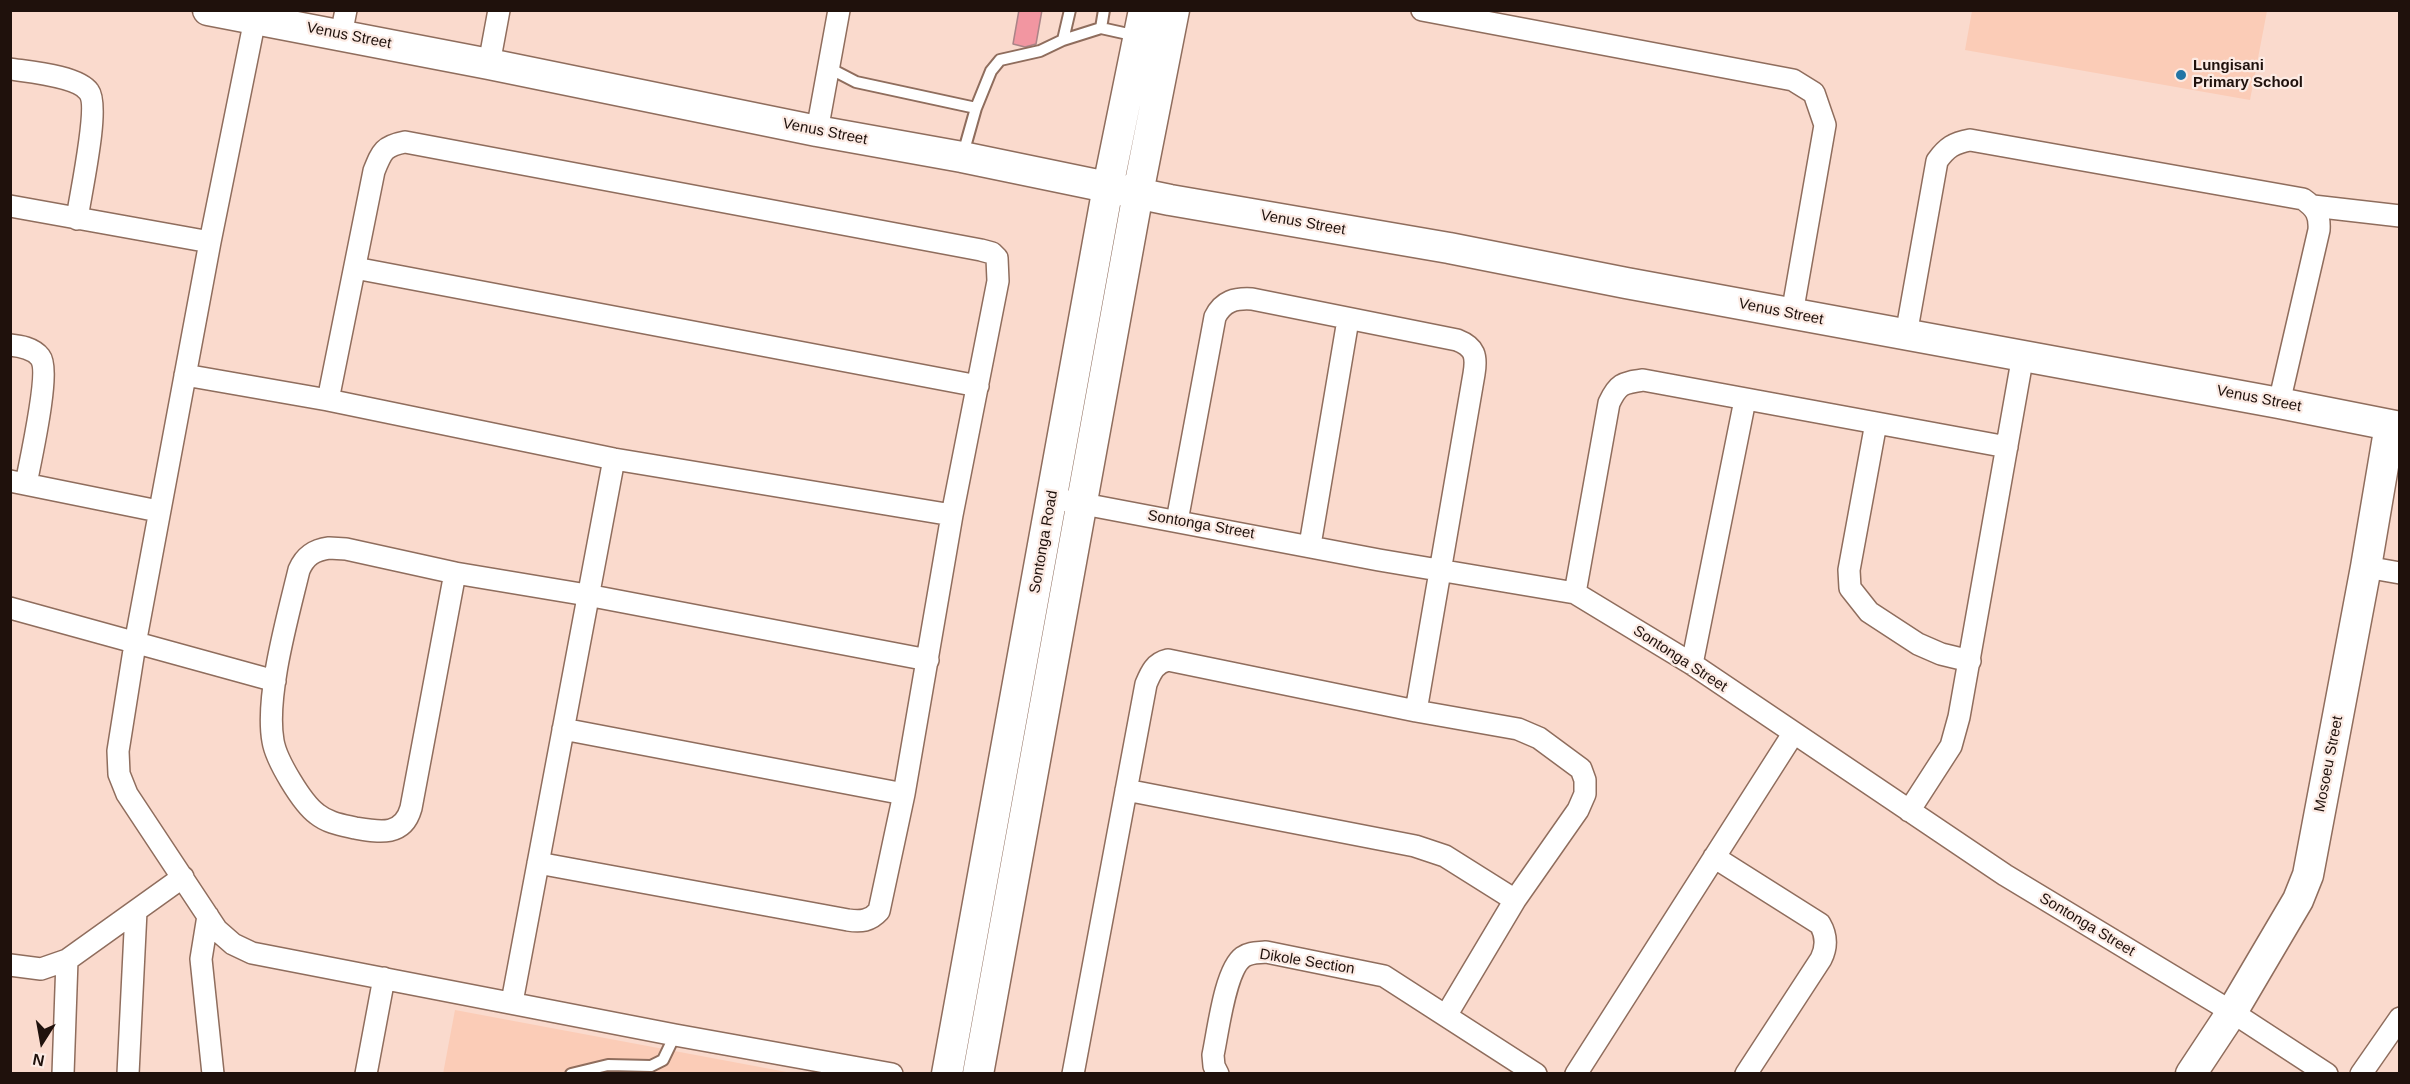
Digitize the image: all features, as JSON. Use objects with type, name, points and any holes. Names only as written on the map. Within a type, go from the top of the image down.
[{"type":"street","name":"Venus Street","points":[[208,10],[255,19],[344,23],[489,64],[817,131],[1138,193],[1449,248],[2395,426]]},
{"type":"street","points":[[489,64],[499,10]]},
{"type":"street","points":[[817,131],[839,10]]},
{"type":"street","name":"Sontonga Road","points":[[978,1074],[1138,193],[1174,10]]},
{"type":"street","points":[[1422,10],[1793,80],[1814,93],[1825,125],[1792,314]]},
{"type":"street","points":[[255,19],[158,511],[135,644],[118,751],[119,774],[128,794],[208,916],[225,938],[241,949],[675,1035],[892,1074]]},
{"type":"street","name":"Sontonga Road","points":[[947,1074],[1108,187],[1141,23]]},
{"type":"street","points":[[10,69],[67,80],[89,91],[93,103],[92,121],[77,219]]},
{"type":"street","points":[[1906,335],[1937,161],[1945,150],[1955,143],[1970,140],[2303,199],[2313,206],[2319,217],[2319,230],[2279,403]]},
{"type":"street","points":[[328,400],[374,171],[381,152],[392,145],[405,142],[992,253],[997,258],[998,281],[952,515],[904,794],[882,904],[875,916],[864,921],[835,918],[538,863]]},
{"type":"street","points":[[10,206],[210,242]]},
{"type":"street","points":[[2313,206],[2400,216]]},
{"type":"street","points":[[355,268],[978,386]]},
{"type":"street","points":[[1177,521],[1215,317],[1219,309],[1227,303],[1238,298],[1468,344],[1476,359],[1474,374],[1416,711]]},
{"type":"street","points":[[1310,545],[1348,320]]},
{"type":"street","points":[[10,345],[33,351],[44,365],[43,385],[18,483],[158,511]]},
{"type":"street","points":[[1909,811],[1951,746],[1959,717],[2023,355]]},
{"type":"street","points":[[185,375],[328,400],[614,459],[952,515]]},
{"type":"street","points":[[1575,593],[1609,403],[1616,389],[1626,382],[1643,380],[2007,447]]},
{"type":"street","points":[[1692,664],[1745,400]]},
{"type":"street","points":[[1876,423],[1849,570],[1850,588],[1869,612],[1918,644],[1941,654],[1970,661]]},
{"type":"street","name":"Mosoeu Street","points":[[2191,1074],[2232,1012],[2298,900],[2308,875],[2395,426]]},
{"type":"street","points":[[512,1002],[586,595],[614,459]]},
{"type":"street","name":"Sontonga Street","points":[[1052,498],[1310,545],[1379,560],[1575,593],[1692,664],[2005,875],[2232,1012],[2327,1074]]},
{"type":"street","points":[[455,573],[408,818],[399,828],[378,832],[340,825],[323,818],[311,809],[280,764],[275,749],[271,714],[275,681],[299,570],[307,556],[313,552],[329,548],[346,549],[455,573],[586,595],[928,660]]},
{"type":"street","points":[[2366,567],[2400,573]]},
{"type":"street","points":[[10,608],[275,681]]},
{"type":"street","points":[[1073,1074],[1146,684],[1152,670],[1160,662],[1168,660],[1416,711],[1518,729],[1539,738],[1581,769],[1585,780],[1585,794],[1578,810],[1515,900],[1447,1014]]},
{"type":"street","points":[[563,729],[904,794]]},
{"type":"street","points":[[1576,1074],[1793,734]]},
{"type":"street","points":[[1126,790],[1415,846],[1444,856],[1515,900]]},
{"type":"street","points":[[1714,857],[1820,924],[1825,936],[1825,951],[1821,959],[1746,1074]]},
{"type":"street","points":[[10,965],[41,969],[67,960],[183,877]]},
{"type":"street","points":[[128,1074],[136,911]]},
{"type":"street","points":[[208,916],[201,959],[213,1074]]},
{"type":"street","name":"Dikole Section","points":[[1218,1074],[1214,1066],[1213,1055],[1233,969],[1245,956],[1266,952],[1384,976],[1447,1014],[1536,1074]]},
{"type":"street","points":[[63,1074],[67,960]]},
{"type":"street","points":[[366,1074],[384,978]]},
{"type":"street","points":[[2361,1074],[2400,1018]]},
{"type":"lane","points":[[1063,40],[1070,10]]},
{"type":"lane","points":[[1101,28],[1104,10]]},
{"type":"lane","points":[[962,158],[976,108],[991,71],[1000,60],[1040,51],[1063,40],[1101,28],[1141,23]]},
{"type":"lane","points":[[829,68],[856,82],[976,108]]},
{"type":"lane","points":[[571,1074],[608,1065],[651,1066],[663,1060],[675,1035]]},
{"type":"shaded area","name":"Lungisani Primary School","points":[[1972,10],[2267,11],[2250,100],[1965,50]]},
{"type":"shaded area","points":[[455,1010],[792,1073],[443,1074]]},
{"type":"building","points":[[1019,10],[1042,10],[1036,44],[1025,47],[1013,44]]},
{"type":"place","name":"Lungisani Primary School","points":[[2181,75]]}]
